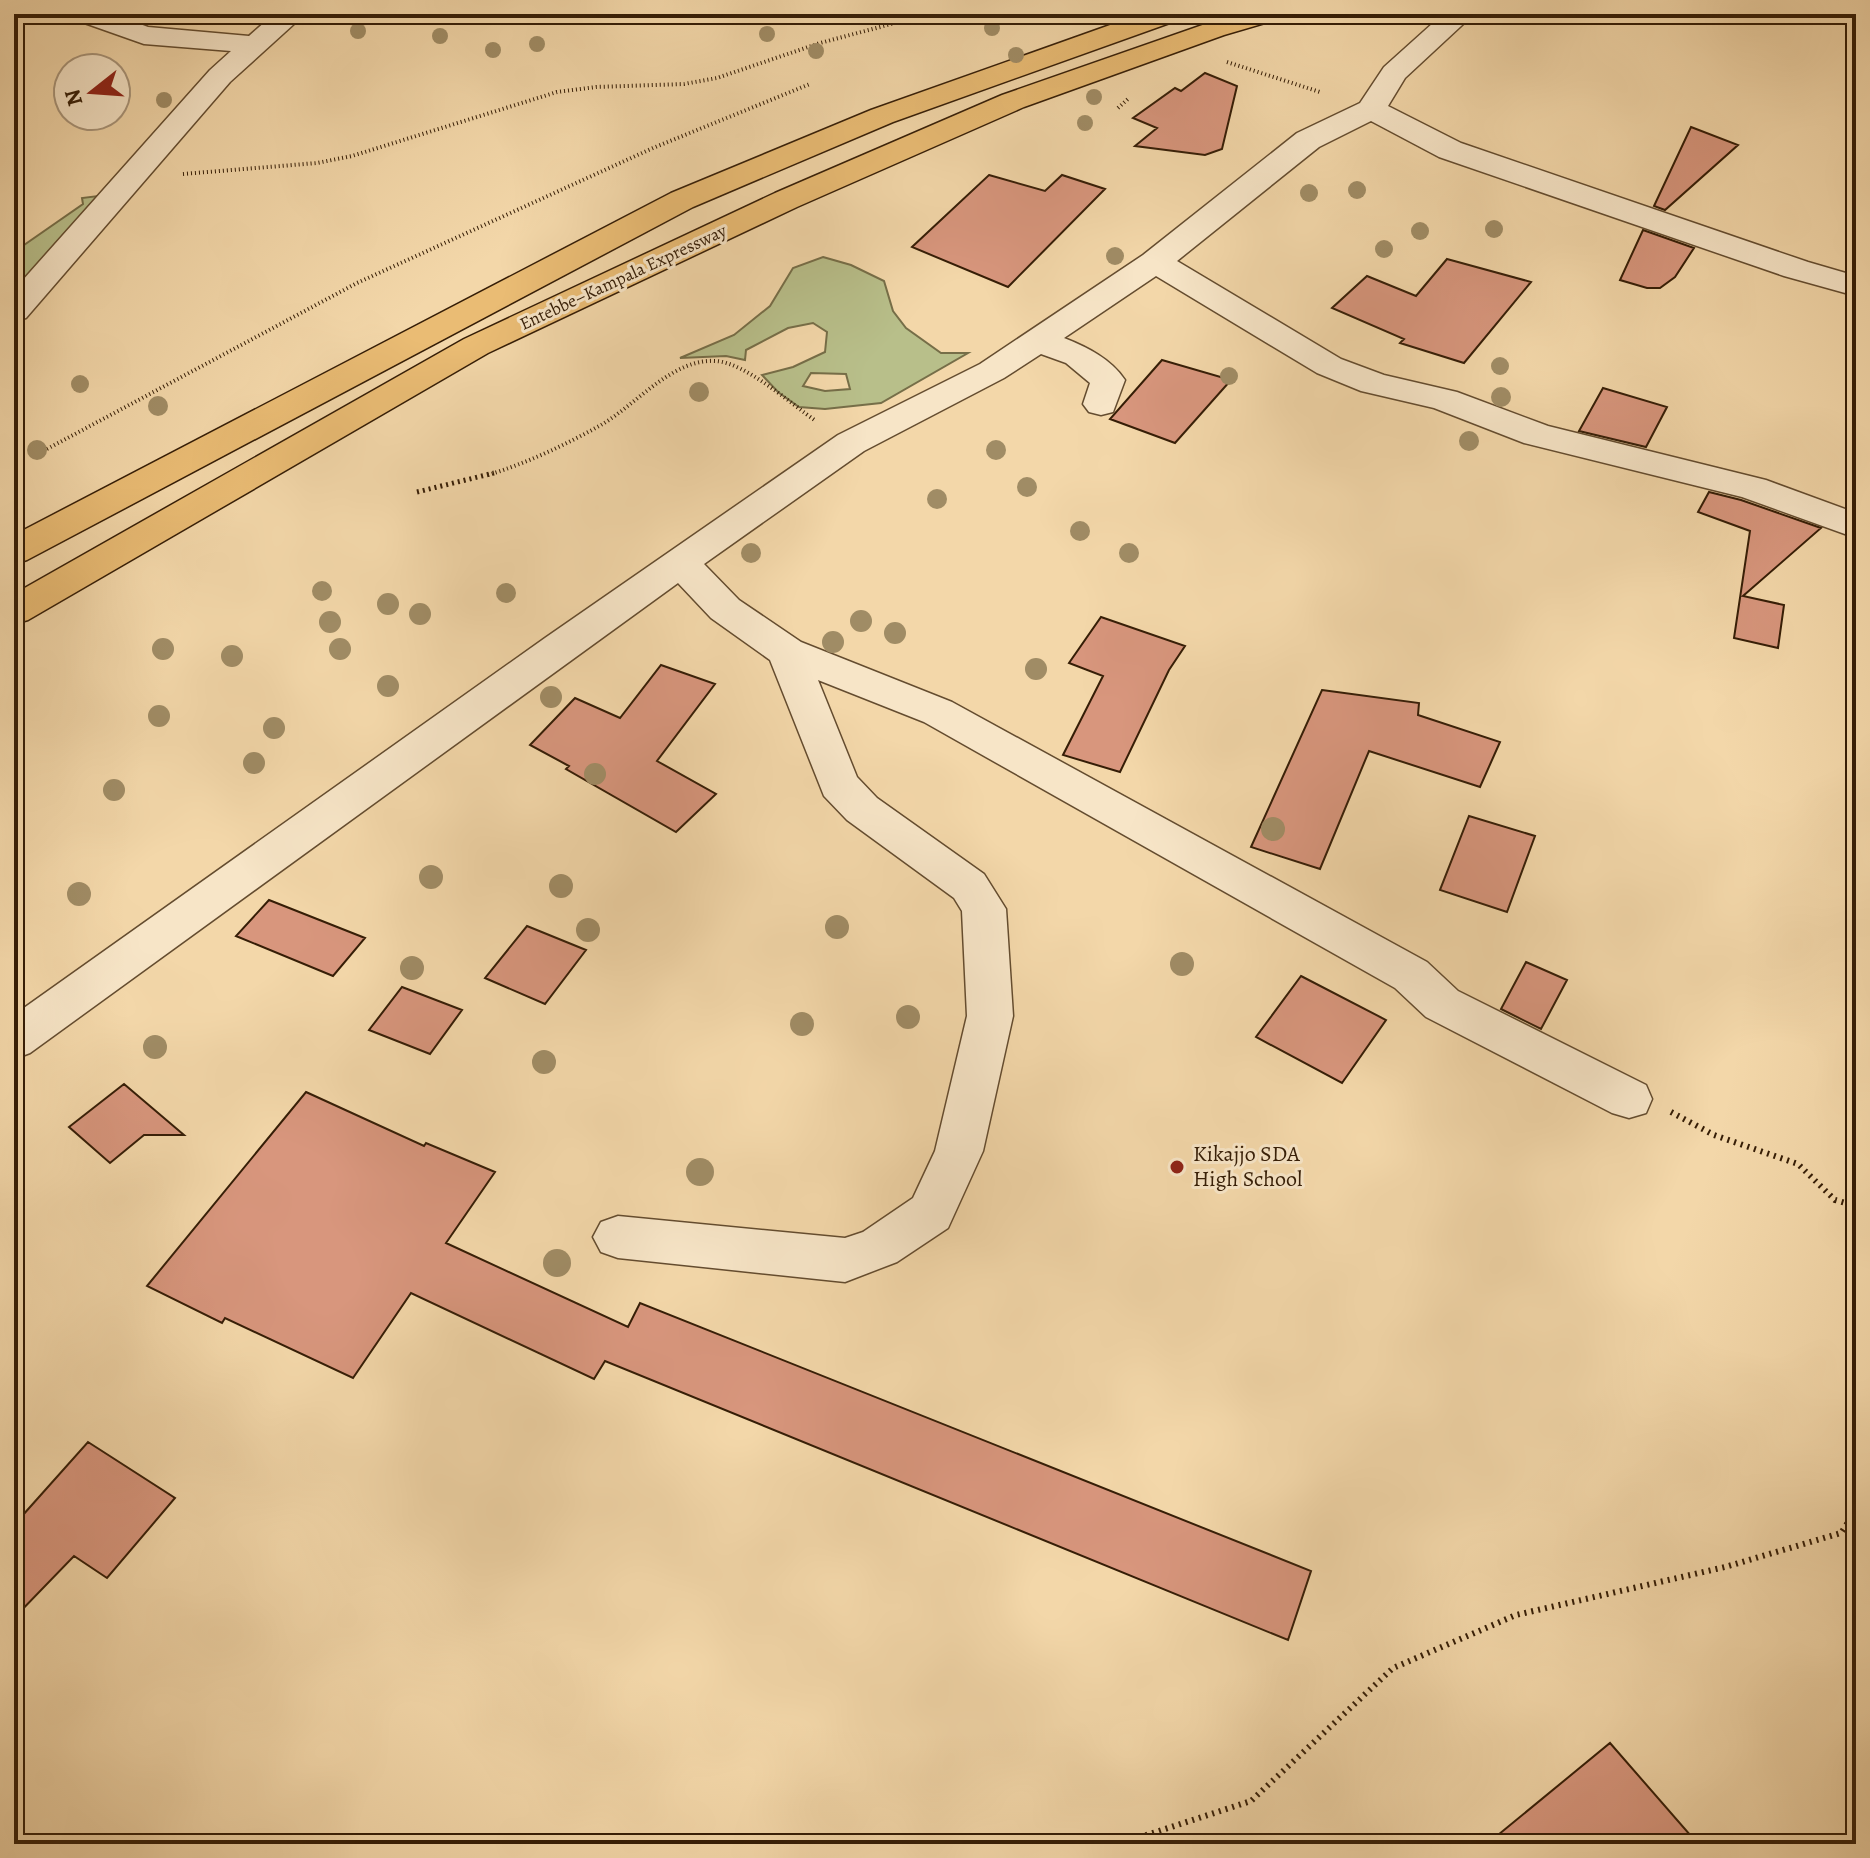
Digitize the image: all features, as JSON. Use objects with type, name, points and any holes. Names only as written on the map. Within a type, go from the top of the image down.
[{"type":"highway","name":"Entebbe–Kampala Expressway","points":[[14,551],[682,200],[882,116],[1168,14]]},
{"type":"highway","name":"Entebbe–Kampala Expressway","points":[[14,611],[476,346],[786,200],[1013,101],[1214,29],[1265,14]]},
{"type":"street","points":[[86,14],[144,35],[256,45]]},
{"type":"street","points":[[14,311],[220,76],[291,14]]},
{"type":"street","points":[[14,1040],[559,648],[851,443],[992,371],[1155,262],[1308,140],[1371,109],[1394,73],[1460,14]]},
{"type":"street","points":[[1371,109],[1450,150],[1796,269],[1856,286]]},
{"type":"street","points":[[1155,262],[1329,366],[1373,383],[1445,400],[1537,435],[1738,487],[1753,488],[1856,526]]},
{"type":"street","points":[[1037,340],[1078,356],[1108,380],[1101,404]]},
{"type":"street","points":[[681,563],[725,609],[787,652],[938,712],[1411,975],[1442,1004],[1629,1099]]},
{"type":"street","points":[[618,1237],[845,1260],[880,1247],[931,1213],[959,1151],[990,1016],[984,909],[969,886],[862,809],[839,785],[787,652]]},
{"type":"path","points":[[130,178],[317,163],[472,121],[557,92],[596,87],[684,84],[717,78],[820,43],[929,14]]},
{"type":"path","points":[[1215,57],[1371,109]]},
{"type":"path","points":[[47,449],[357,283],[653,148],[810,84]]},
{"type":"path","points":[[1118,108],[1140,90]]},
{"type":"path","points":[[417,492],[478,478],[559,446],[623,413],[673,369],[694,363],[721,361],[728,364],[851,443]]},
{"type":"path","points":[[1629,1099],[1661,1106],[1714,1135],[1798,1164],[1835,1200],[1856,1206]]},
{"type":"path","points":[[1119,1844],[1251,1801],[1393,1668],[1516,1615],[1725,1567],[1841,1533],[1856,1510]]},
{"type":"green space","points":[[106,195],[14,294],[14,252],[83,204],[82,198]]},
{"type":"green space","points":[[823,257],[851,265],[884,281],[893,311],[906,328],[941,353],[968,353],[881,403],[825,409],[799,407],[762,375],[793,367],[825,352],[827,332],[813,323],[788,328],[746,350],[745,360],[726,356],[680,358],[734,335],[770,306],[793,268]],"holes":[[[811,373],[846,374],[850,389],[825,391],[803,386]]]},
{"type":"building","points":[[1205,73],[1237,86],[1222,149],[1205,155],[1135,146],[1157,128],[1133,118],[1175,88],[1181,91]]},
{"type":"building","points":[[1691,127],[1738,145],[1665,210],[1654,206]]},
{"type":"building","points":[[989,175],[1045,191],[1062,175],[1105,189],[1008,287],[912,247]]},
{"type":"building","points":[[1643,230],[1694,248],[1675,277],[1660,288],[1647,288],[1620,280]]},
{"type":"building","points":[[1447,259],[1531,282],[1464,363],[1400,343],[1404,339],[1332,308],[1367,276],[1416,296]]},
{"type":"building","points":[[1162,360],[1231,380],[1175,443],[1110,419]]},
{"type":"building","points":[[1603,388],[1667,407],[1646,447],[1579,431]]},
{"type":"building","points":[[1709,492],[1821,528],[1743,596],[1784,605],[1778,648],[1734,638],[1750,531],[1698,512]]},
{"type":"building","points":[[1101,617],[1185,646],[1169,670],[1120,772],[1063,755],[1103,676],[1069,663]]},
{"type":"building","points":[[661,665],[715,684],[657,761],[716,794],[676,832],[530,745],[575,698],[620,718]]},
{"type":"building","points":[[1322,690],[1419,703],[1418,715],[1500,742],[1480,787],[1369,751],[1320,869],[1251,847]]},
{"type":"building","points":[[1469,816],[1535,836],[1507,912],[1440,890]]},
{"type":"building","points":[[269,900],[365,938],[333,976],[236,936]]},
{"type":"building","points":[[527,926],[586,950],[545,1004],[485,978]]},
{"type":"building","points":[[1526,962],[1567,980],[1541,1029],[1501,1009]]},
{"type":"building","points":[[1301,976],[1386,1020],[1342,1083],[1256,1037]]},
{"type":"building","points":[[402,987],[462,1010],[430,1054],[369,1030]]},
{"type":"building","points":[[124,1084],[184,1135],[144,1135],[110,1163],[69,1127]]},
{"type":"building","points":[[306,1092],[424,1146],[426,1143],[495,1172],[446,1243],[628,1327],[640,1303],[1311,1571],[1288,1640],[605,1361],[594,1379],[411,1293],[353,1378],[225,1318],[222,1323],[147,1286]]},
{"type":"building","points":[[88,1442],[175,1498],[107,1578],[74,1556],[14,1618],[14,1525]]},
{"type":"building","points":[[1610,1743],[1698,1844],[1487,1844]]},
{"type":"place","name":"Kikajjo SDA High School","points":[[1177,1167]]}]
